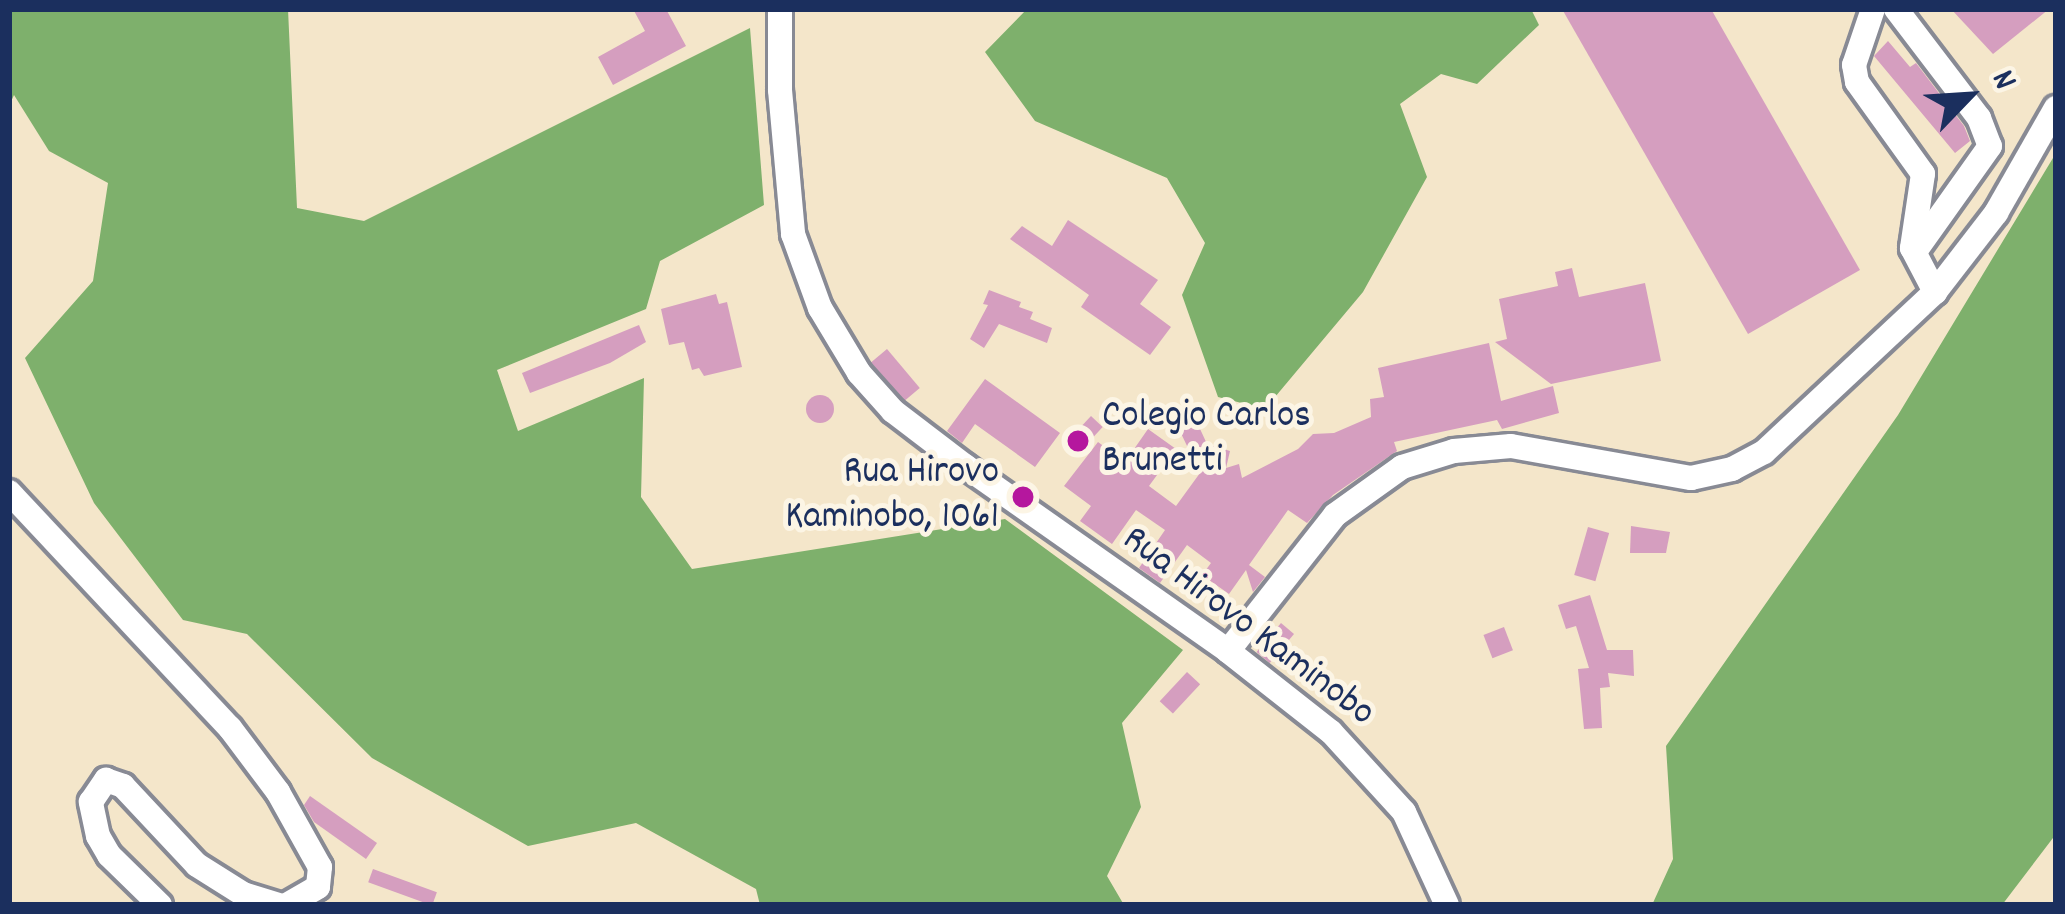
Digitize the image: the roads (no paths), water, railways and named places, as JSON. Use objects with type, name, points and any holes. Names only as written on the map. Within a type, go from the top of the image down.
[{"type":"street","name":"Rua Hirovo Kaminobo","points":[[780,9],[780,90],[793,234],[820,308],[859,373],[893,411],[964,466],[1228,651],[1331,732],[1387,788],[1420,839],[1447,905]]},
{"type":"street","points":[[1873,9],[1854,65],[1862,94],[1923,174],[1913,256],[1935,292]]},
{"type":"street","points":[[1896,9],[1979,118],[1990,146],[1913,256]]},
{"type":"street","points":[[1228,651],[1334,515],[1402,467],[1454,451],[1511,446],[1677,476],[1732,469],[1796,426],[1935,292],[1996,212],[2056,108]]},
{"type":"street","points":[[9,492],[230,728],[278,792],[320,867],[317,887],[284,905],[243,894],[197,865],[123,786],[106,780],[92,802],[98,836],[109,855],[160,905]]},
{"type":"place","name":"Colegio Carlos Brunetti","points":[[1078,441]]},
{"type":"place","name":"Rua Hirovo Kaminobo, 1061","points":[[1023,497]]}]
